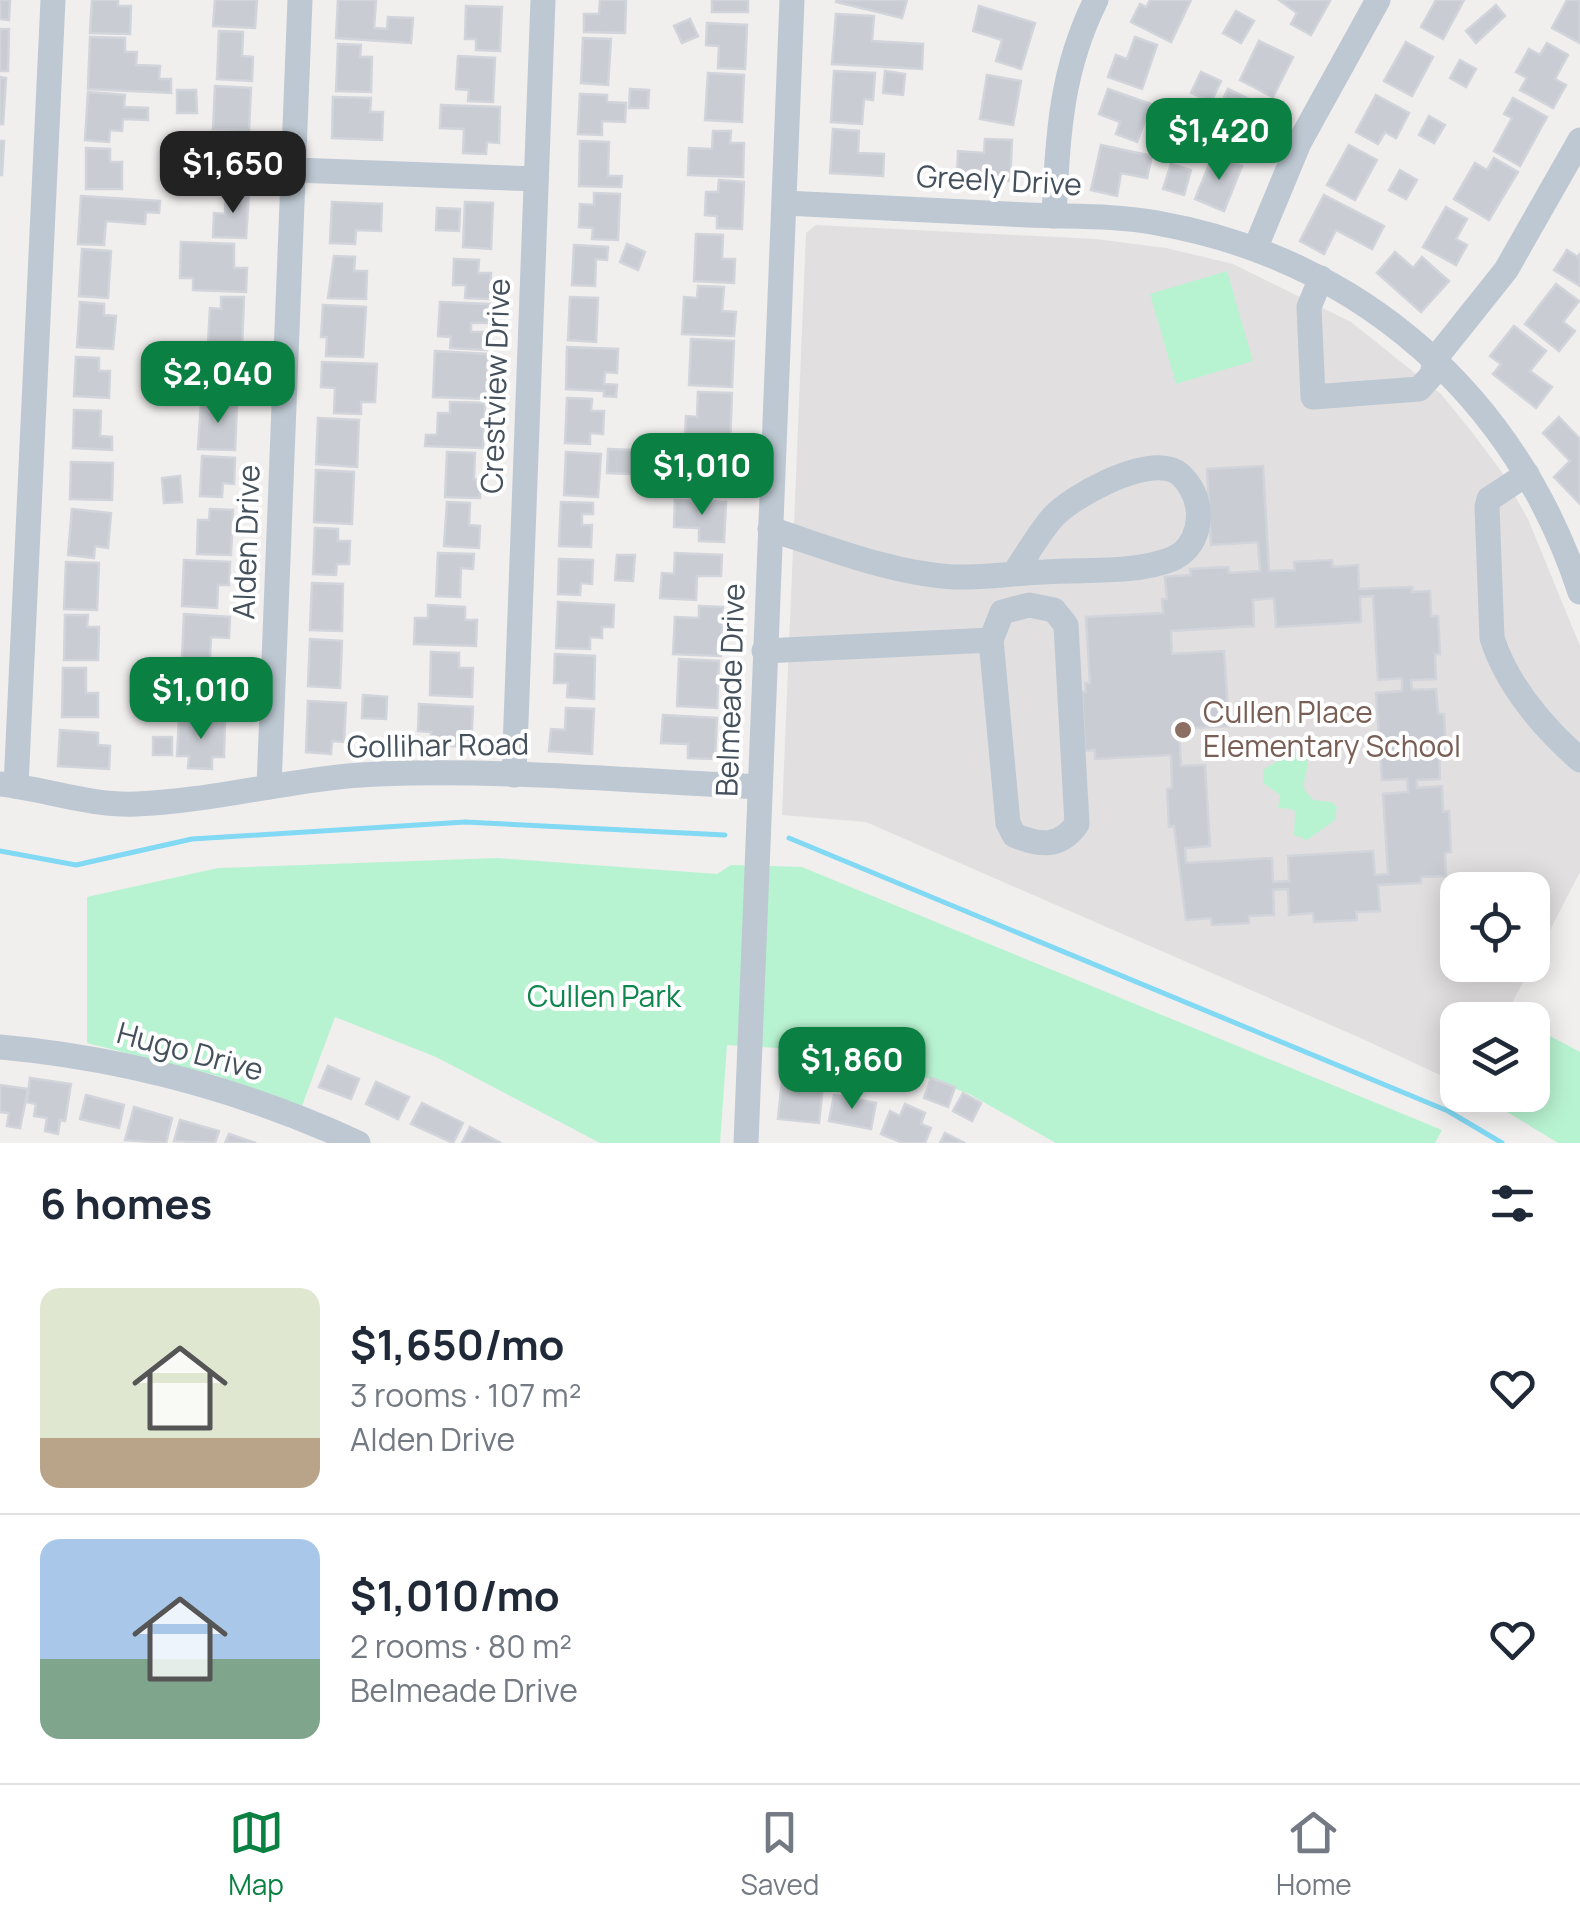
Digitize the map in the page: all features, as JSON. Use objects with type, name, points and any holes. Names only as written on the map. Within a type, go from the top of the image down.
[{"type":"street","points":[[8,785],[52,0]]},
{"type":"street","name":"Alden Drive","points":[[269,787],[300,0]]},
{"type":"street","name":"Crestview Drive","points":[[514,775],[543,0]]},
{"type":"street","name":"Belmeade Drive","points":[[746,1143],[792,0]]},
{"type":"street","points":[[1054,216],[1065,80],[1096,0]]},
{"type":"street","points":[[1254,249],[1298,143],[1378,0]]},
{"type":"street","points":[[1321,278],[1309,306],[1313,397],[1419,389],[1432,375],[1435,359],[1506,270],[1580,140]]},
{"type":"street","points":[[296,170],[536,179]]},
{"type":"street","name":"Greely Drive","points":[[785,203],[1156,222],[1254,249],[1321,278],[1393,324],[1435,359],[1476,402],[1528,474],[1574,550],[1580,592]]},
{"type":"street","points":[[770,529],[872,562],[954,577],[1144,566],[1174,558],[1190,546],[1199,530],[1194,492],[1181,475],[1168,468],[1107,482],[1076,498],[1053,518],[1014,573]]},
{"type":"street","points":[[1528,474],[1489,498],[1487,506],[1492,638],[1497,653],[1547,731],[1580,760]]},
{"type":"street","points":[[1029,605],[1054,610],[1066,625],[1077,824],[1067,838],[1029,842],[1014,835],[1008,823],[992,640],[1002,612],[1029,605]]},
{"type":"street","points":[[764,650],[992,640]]},
{"type":"street","name":"Gollihar Road","points":[[8,785],[72,798],[132,804],[198,799],[377,774],[514,775],[760,787]]},
{"type":"street","name":"Hugo Drive","points":[[0,1047],[121,1064],[190,1081],[358,1143]]},
{"type":"shaded area","name":"Cullen Place Elementary School","points":[[816,225],[1095,239],[1166,248],[1233,264],[1351,322],[1441,394],[1475,436],[1501,471],[1528,519],[1580,646],[1580,872],[1550,930],[1550,872],[1440,872],[1440,982],[1523,982],[1512,1002],[1440,1002],[1440,1075],[866,822],[782,815],[806,233]]},
{"type":"green space","points":[[1227,271],[1253,361],[1176,384],[1150,294]]},
{"type":"green space","points":[[1292,752],[1307,756],[1307,793],[1313,800],[1332,802],[1337,807],[1335,820],[1307,840],[1294,835],[1295,812],[1278,808],[1280,795],[1263,783],[1263,770]]},
{"type":"green space","name":"Cullen Park","points":[[497,858],[717,874],[731,865],[802,867],[1442,1130],[1435,1143],[1056,1143],[969,1094],[892,1065],[828,1051],[727,1045],[720,1143],[600,1143],[436,1057],[335,1017],[302,1106],[218,1076],[87,1043],[87,897],[218,868]]},
{"type":"green space","points":[[1550,1036],[1580,1052],[1580,1143],[1558,1143],[1507,1112],[1550,1112]]},
{"type":"building","points":[[0,0],[10,0],[9,20],[0,19]]},
{"type":"building","points":[[92,0],[118,0],[118,6],[131,6],[130,34],[90,33]]},
{"type":"building","points":[[215,0],[257,0],[255,28],[213,26]]},
{"type":"building","points":[[338,0],[376,0],[374,28],[387,29],[388,17],[413,18],[411,43],[336,38]]},
{"type":"building","points":[[600,0],[626,0],[625,33],[584,32],[584,14],[599,14]]},
{"type":"building","points":[[712,0],[748,0],[748,12],[712,12]]},
{"type":"building","points":[[837,0],[907,0],[902,18]]},
{"type":"building","points":[[1150,0],[1191,0],[1171,42],[1131,22],[1140,4],[1146,7]]},
{"type":"building","points":[[1279,0],[1330,1],[1311,35],[1291,24],[1297,13]]},
{"type":"building","points":[[1436,0],[1464,0],[1443,39],[1421,27]]},
{"type":"building","points":[[1567,0],[1580,0],[1580,43],[1552,28]]},
{"type":"building","points":[[1496,5],[1505,16],[1476,43],[1466,31]]},
{"type":"building","points":[[466,6],[502,7],[500,51],[476,50],[476,39],[465,39]]},
{"type":"building","points":[[979,6],[1035,23],[1021,69],[996,61],[1002,40],[973,31]]},
{"type":"building","points":[[1236,11],[1254,21],[1241,43],[1223,33]]},
{"type":"building","points":[[836,14],[874,16],[872,41],[923,44],[922,69],[832,64]]},
{"type":"building","points":[[690,19],[698,36],[682,43],[674,26]]},
{"type":"building","points":[[707,23],[747,25],[745,69],[718,68],[719,46],[706,45]]},
{"type":"building","points":[[0,29],[9,29],[8,71],[0,71]]},
{"type":"building","points":[[219,31],[243,32],[242,56],[253,57],[252,81],[217,79]]},
{"type":"building","points":[[90,37],[125,38],[125,52],[137,52],[136,65],[160,66],[159,79],[171,79],[171,93],[88,89]]},
{"type":"building","points":[[1135,37],[1157,45],[1142,89],[1108,77],[1116,55],[1127,59]]},
{"type":"building","points":[[583,38],[611,39],[608,85],[581,83]]},
{"type":"building","points":[[1259,41],[1293,57],[1273,97],[1240,80]]},
{"type":"building","points":[[1406,42],[1433,57],[1412,96],[1384,81]]},
{"type":"building","points":[[1547,43],[1568,55],[1555,79],[1566,85],[1553,108],[1520,90],[1527,78],[1516,72],[1529,49],[1540,55]]},
{"type":"building","points":[[338,44],[361,45],[360,57],[372,57],[371,92],[336,91]]},
{"type":"building","points":[[458,56],[495,58],[493,102],[468,101],[469,90],[456,89]]},
{"type":"building","points":[[1460,60],[1476,69],[1466,87],[1450,78]]},
{"type":"building","points":[[834,71],[875,73],[873,100],[864,99],[862,124],[831,122]]},
{"type":"building","points":[[885,71],[905,74],[903,95],[883,93]]},
{"type":"building","points":[[1201,72],[1221,81],[1211,102],[1191,93]]},
{"type":"building","points":[[708,73],[744,75],[742,122],[705,120]]},
{"type":"building","points":[[987,75],[1021,81],[1013,125],[980,119]]},
{"type":"building","points":[[0,77],[6,78],[3,124],[0,124]]},
{"type":"building","points":[[215,86],[251,88],[249,130],[213,129]]},
{"type":"building","points":[[630,89],[649,90],[648,108],[629,108]]},
{"type":"building","points":[[1108,89],[1151,104],[1137,142],[1116,134],[1120,122],[1099,114]]},
{"type":"building","points":[[1228,89],[1270,109],[1258,132],[1248,127],[1236,151],[1205,136]]},
{"type":"building","points":[[177,90],[196,90],[197,113],[177,113]]},
{"type":"building","points":[[88,92],[125,95],[124,107],[148,108],[148,120],[123,119],[122,131],[110,130],[109,142],[85,140]]},
{"type":"building","points":[[580,94],[607,95],[607,102],[626,103],[625,122],[602,121],[602,135],[578,134]]},
{"type":"building","points":[[1376,95],[1409,113],[1396,138],[1385,132],[1378,144],[1356,132]]},
{"type":"building","points":[[333,97],[371,98],[370,112],[383,112],[382,140],[332,138]]},
{"type":"building","points":[[1513,98],[1547,117],[1520,166],[1494,151],[1512,118],[1504,114]]},
{"type":"building","points":[[441,105],[500,107],[499,143],[487,142],[486,154],[463,153],[464,129],[440,128]]},
{"type":"building","points":[[1429,116],[1445,125],[1434,143],[1419,135]]},
{"type":"building","points":[[833,129],[859,131],[858,153],[884,154],[883,176],[830,173]]},
{"type":"building","points":[[713,131],[731,131],[730,143],[744,143],[743,177],[688,175],[689,148],[712,149]]},
{"type":"building","points":[[173,134],[194,136],[192,154],[172,152]]},
{"type":"building","points":[[212,138],[252,139],[249,187],[196,185],[198,149],[211,150]]},
{"type":"building","points":[[985,139],[1012,140],[1010,181],[957,179],[958,151],[984,153]]},
{"type":"building","points":[[0,141],[4,141],[2,175],[0,175]]},
{"type":"building","points":[[580,141],[609,142],[608,176],[622,176],[621,187],[579,186]]},
{"type":"building","points":[[1101,145],[1152,156],[1147,178],[1121,173],[1117,196],[1091,190]]},
{"type":"building","points":[[1349,145],[1377,160],[1355,200],[1327,185]]},
{"type":"building","points":[[86,148],[110,149],[110,162],[122,162],[122,189],[86,189]]},
{"type":"building","points":[[1213,155],[1242,166],[1224,211],[1195,199]]},
{"type":"building","points":[[1494,158],[1518,172],[1489,220],[1454,199],[1475,163],[1487,170]]},
{"type":"building","points":[[1171,164],[1191,170],[1184,195],[1163,189]]},
{"type":"building","points":[[1400,170],[1417,180],[1406,199],[1389,190]]},
{"type":"building","points":[[719,180],[744,182],[742,229],[717,228],[717,216],[705,215],[706,192],[718,192]]},
{"type":"building","points":[[226,191],[249,191],[246,238],[213,237],[214,213],[225,214]]},
{"type":"building","points":[[594,193],[620,194],[618,240],[592,239],[593,228],[579,227],[580,204],[594,205]]},
{"type":"building","points":[[1324,195],[1384,226],[1372,249],[1336,230],[1324,254],[1300,241]]},
{"type":"building","points":[[81,196],[160,201],[159,213],[146,212],[145,224],[106,221],[104,245],[78,244]]},
{"type":"building","points":[[332,202],[382,204],[381,231],[356,230],[355,244],[330,243]]},
{"type":"building","points":[[465,202],[493,203],[491,249],[463,247]]},
{"type":"building","points":[[1446,207],[1467,219],[1456,239],[1467,245],[1456,265],[1423,247]]},
{"type":"building","points":[[437,208],[460,209],[459,231],[436,230]]},
{"type":"building","points":[[696,234],[723,235],[722,259],[735,259],[734,283],[694,281]]},
{"type":"building","points":[[181,242],[234,244],[234,268],[247,268],[246,292],[193,290],[193,278],[180,278]]},
{"type":"building","points":[[627,244],[645,252],[638,270],[620,262]]},
{"type":"building","points":[[574,245],[608,247],[607,260],[596,259],[595,286],[572,285]]},
{"type":"building","points":[[82,249],[111,251],[108,298],[79,296]]},
{"type":"building","points":[[1567,250],[1578,257],[1580,253],[1580,286],[1554,270]]},
{"type":"building","points":[[1395,252],[1413,268],[1422,257],[1449,281],[1421,312],[1377,273]]},
{"type":"building","points":[[334,256],[355,257],[354,271],[367,271],[366,299],[328,298]]},
{"type":"building","points":[[454,259],[479,260],[478,273],[491,273],[490,299],[465,298],[466,285],[453,285]]},
{"type":"building","points":[[1556,284],[1579,301],[1563,322],[1575,331],[1559,351],[1525,324]]},
{"type":"building","points":[[698,286],[724,287],[722,311],[736,312],[734,336],[682,334],[684,297],[697,298]]},
{"type":"building","points":[[221,297],[244,297],[242,345],[208,344],[210,308],[221,309]]},
{"type":"building","points":[[570,297],[598,298],[596,342],[568,340]]},
{"type":"building","points":[[80,302],[104,304],[104,315],[116,316],[113,349],[77,347]]},
{"type":"building","points":[[440,302],[489,304],[488,323],[471,323],[471,332],[488,332],[487,350],[450,348],[451,337],[438,336]]},
{"type":"building","points":[[323,305],[366,307],[363,357],[326,356],[327,337],[321,337]]},
{"type":"building","points":[[1514,326],[1546,351],[1530,371],[1552,387],[1536,408],[1493,374],[1501,364],[1490,356]]},
{"type":"building","points":[[691,339],[734,341],[732,387],[689,385]]},
{"type":"building","points":[[567,347],[618,349],[617,373],[605,372],[604,384],[617,385],[616,397],[604,396],[604,391],[566,389]]},
{"type":"building","points":[[203,348],[243,350],[240,399],[188,397],[189,372],[202,373]]},
{"type":"building","points":[[435,351],[488,354],[486,399],[433,397]]},
{"type":"building","points":[[76,357],[99,358],[99,371],[110,371],[109,398],[74,396]]},
{"type":"building","points":[[322,362],[377,364],[375,402],[361,402],[361,414],[334,413],[335,388],[321,387]]},
{"type":"building","points":[[698,392],[732,393],[730,443],[685,441],[686,416],[697,417]]},
{"type":"building","points":[[567,398],[592,399],[591,411],[604,411],[603,434],[590,433],[590,444],[565,443]]},
{"type":"building","points":[[201,402],[237,404],[235,450],[198,449]]},
{"type":"building","points":[[450,402],[485,403],[483,448],[425,446],[426,435],[437,435],[438,413],[450,413]]},
{"type":"building","points":[[74,410],[101,411],[100,436],[112,437],[112,450],[73,448]]},
{"type":"building","points":[[1559,417],[1580,439],[1580,504],[1554,477],[1570,461],[1543,433]]},
{"type":"building","points":[[318,418],[359,420],[357,467],[316,464]]},
{"type":"building","points":[[608,449],[632,450],[631,474],[607,473]]},
{"type":"building","points":[[702,450],[716,451],[715,473],[728,473],[728,496],[674,494],[674,471],[688,472],[688,461],[702,461]]},
{"type":"building","points":[[447,452],[475,453],[474,479],[481,480],[480,498],[445,497]]},
{"type":"building","points":[[566,452],[601,454],[598,497],[564,495]]},
{"type":"building","points":[[202,456],[235,458],[234,484],[223,483],[222,497],[200,496]]},
{"type":"building","points":[[71,462],[113,463],[112,500],[70,499]]},
{"type":"building","points":[[1263,466],[1269,571],[1295,570],[1294,562],[1332,560],[1333,567],[1358,565],[1359,589],[1412,587],[1412,592],[1430,591],[1431,616],[1438,616],[1440,654],[1435,654],[1436,679],[1411,680],[1412,690],[1436,689],[1438,714],[1444,714],[1446,752],[1439,752],[1440,779],[1417,780],[1417,788],[1442,786],[1443,812],[1449,811],[1451,852],[1445,853],[1446,872],[1440,872],[1440,876],[1421,877],[1421,883],[1378,885],[1380,911],[1356,912],[1357,920],[1314,922],[1313,913],[1289,915],[1288,889],[1273,890],[1274,915],[1249,916],[1249,923],[1212,925],[1211,918],[1186,920],[1174,826],[1169,827],[1167,789],[1172,788],[1171,755],[1095,759],[1095,750],[1085,751],[1082,692],[1086,692],[1085,683],[1090,683],[1086,617],[1163,613],[1162,599],[1167,599],[1165,577],[1191,575],[1190,569],[1228,567],[1229,573],[1260,571],[1258,542],[1211,545],[1207,469]],"holes":[[[1373,596],[1378,680],[1402,678],[1402,691],[1376,693],[1382,780],[1407,779],[1408,792],[1383,794],[1388,874],[1375,875],[1373,851],[1288,856],[1289,881],[1273,882],[1272,858],[1186,863],[1185,848],[1210,846],[1205,765],[1181,766],[1179,729],[1229,726],[1224,651],[1172,654],[1171,631],[1254,626],[1253,600],[1274,598],[1276,627],[1361,622],[1360,597]]]},
{"type":"building","points":[[316,470],[354,472],[352,524],[314,522]]},
{"type":"building","points":[[180,476],[182,502],[164,503],[162,478]]},
{"type":"building","points":[[675,500],[726,502],[724,542],[699,541],[699,528],[674,527]]},
{"type":"building","points":[[447,502],[470,503],[469,525],[480,526],[479,548],[444,546]]},
{"type":"building","points":[[561,502],[593,503],[593,514],[582,514],[582,525],[592,525],[591,547],[559,546]]},
{"type":"building","points":[[72,509],[111,513],[108,548],[95,546],[94,558],[68,555]]},
{"type":"building","points":[[210,509],[233,510],[231,555],[197,554],[198,520],[209,520]]},
{"type":"building","points":[[315,528],[338,529],[338,541],[350,541],[349,564],[337,564],[336,575],[313,574]]},
{"type":"building","points":[[438,553],[474,554],[473,569],[461,568],[460,597],[436,596]]},
{"type":"building","points":[[675,553],[722,555],[721,576],[697,576],[696,600],[660,598],[662,573],[674,574]]},
{"type":"building","points":[[617,555],[635,555],[633,581],[615,580]]},
{"type":"building","points":[[559,559],[593,560],[592,584],[581,583],[580,595],[558,594]]},
{"type":"building","points":[[184,560],[230,562],[229,585],[218,585],[217,608],[182,606]]},
{"type":"building","points":[[66,562],[99,563],[97,610],[64,609]]},
{"type":"building","points":[[312,583],[343,584],[342,631],[310,630]]},
{"type":"building","points":[[558,602],[614,605],[613,627],[602,627],[602,638],[590,637],[590,649],[556,648]]},
{"type":"building","points":[[428,605],[465,607],[465,620],[477,620],[476,646],[414,644],[415,618],[428,618]]},
{"type":"building","points":[[699,606],[723,607],[721,656],[673,654],[675,617],[699,618]]},
{"type":"building","points":[[184,614],[230,617],[229,638],[211,637],[210,660],[182,659]]},
{"type":"building","points":[[65,615],[88,615],[87,627],[99,627],[98,660],[64,660]]},
{"type":"building","points":[[310,639],[342,641],[340,688],[308,686]]},
{"type":"building","points":[[431,652],[459,653],[459,668],[473,668],[472,697],[430,695]]},
{"type":"building","points":[[555,654],[595,656],[594,699],[567,697],[568,683],[554,683]]},
{"type":"building","points":[[679,659],[719,661],[717,708],[677,706]]},
{"type":"building","points":[[182,666],[217,667],[216,692],[227,692],[226,717],[180,715]]},
{"type":"building","points":[[63,668],[86,668],[86,693],[98,693],[98,717],[62,717]]},
{"type":"building","points":[[363,695],[387,697],[386,719],[362,718]]},
{"type":"building","points":[[308,701],[346,703],[344,742],[332,741],[331,754],[306,752]]},
{"type":"building","points":[[419,704],[473,707],[471,747],[431,745],[431,732],[418,731]]},
{"type":"building","points":[[566,708],[594,709],[592,754],[549,751],[551,729],[565,730]]},
{"type":"building","points":[[663,715],[717,718],[715,759],[688,758],[688,744],[661,743]]},
{"type":"building","points":[[179,719],[225,721],[224,757],[212,757],[212,769],[188,768],[189,756],[177,756]]},
{"type":"building","points":[[60,730],[98,733],[98,745],[110,746],[109,769],[58,766]]},
{"type":"building","points":[[153,737],[172,737],[172,755],[153,755]]},
{"type":"building","points":[[784,1060],[811,1062],[810,1074],[824,1075],[819,1123],[778,1119]]},
{"type":"building","points":[[328,1066],[359,1079],[351,1099],[319,1087]]},
{"type":"building","points":[[30,1078],[71,1084],[65,1121],[60,1120],[58,1134],[45,1131],[47,1118],[34,1116],[36,1104],[27,1102]]},
{"type":"building","points":[[931,1078],[955,1087],[948,1107],[924,1098]]},
{"type":"building","points":[[376,1082],[409,1097],[398,1119],[366,1104]]},
{"type":"building","points":[[0,1085],[28,1089],[20,1128],[7,1126],[9,1113],[0,1112]]},
{"type":"building","points":[[963,1093],[981,1103],[972,1121],[953,1111]]},
{"type":"building","points":[[86,1095],[124,1105],[119,1128],[80,1119]]},
{"type":"building","points":[[834,1095],[876,1103],[871,1129],[829,1121]]},
{"type":"building","points":[[422,1103],[463,1123],[453,1143],[411,1124]]},
{"type":"building","points":[[905,1104],[925,1113],[921,1124],[931,1128],[925,1143],[903,1143],[881,1134],[890,1111],[900,1116]]},
{"type":"building","points":[[134,1107],[172,1118],[166,1143],[125,1140]]},
{"type":"building","points":[[180,1120],[219,1131],[215,1143],[174,1141]]},
{"type":"building","points":[[470,1127],[501,1143],[462,1143]]},
{"type":"building","points":[[945,1133],[965,1143],[940,1143]]},
{"type":"building","points":[[229,1134],[256,1143],[225,1143]]},
{"type":"waterway","points":[[0,851],[76,865],[192,839],[465,822],[725,835]]},
{"type":"waterway","points":[[789,838],[1448,1111],[1502,1143]]},
{"type":"place","name":"Cullen Place Elementary School","points":[[1183,730]]}]
